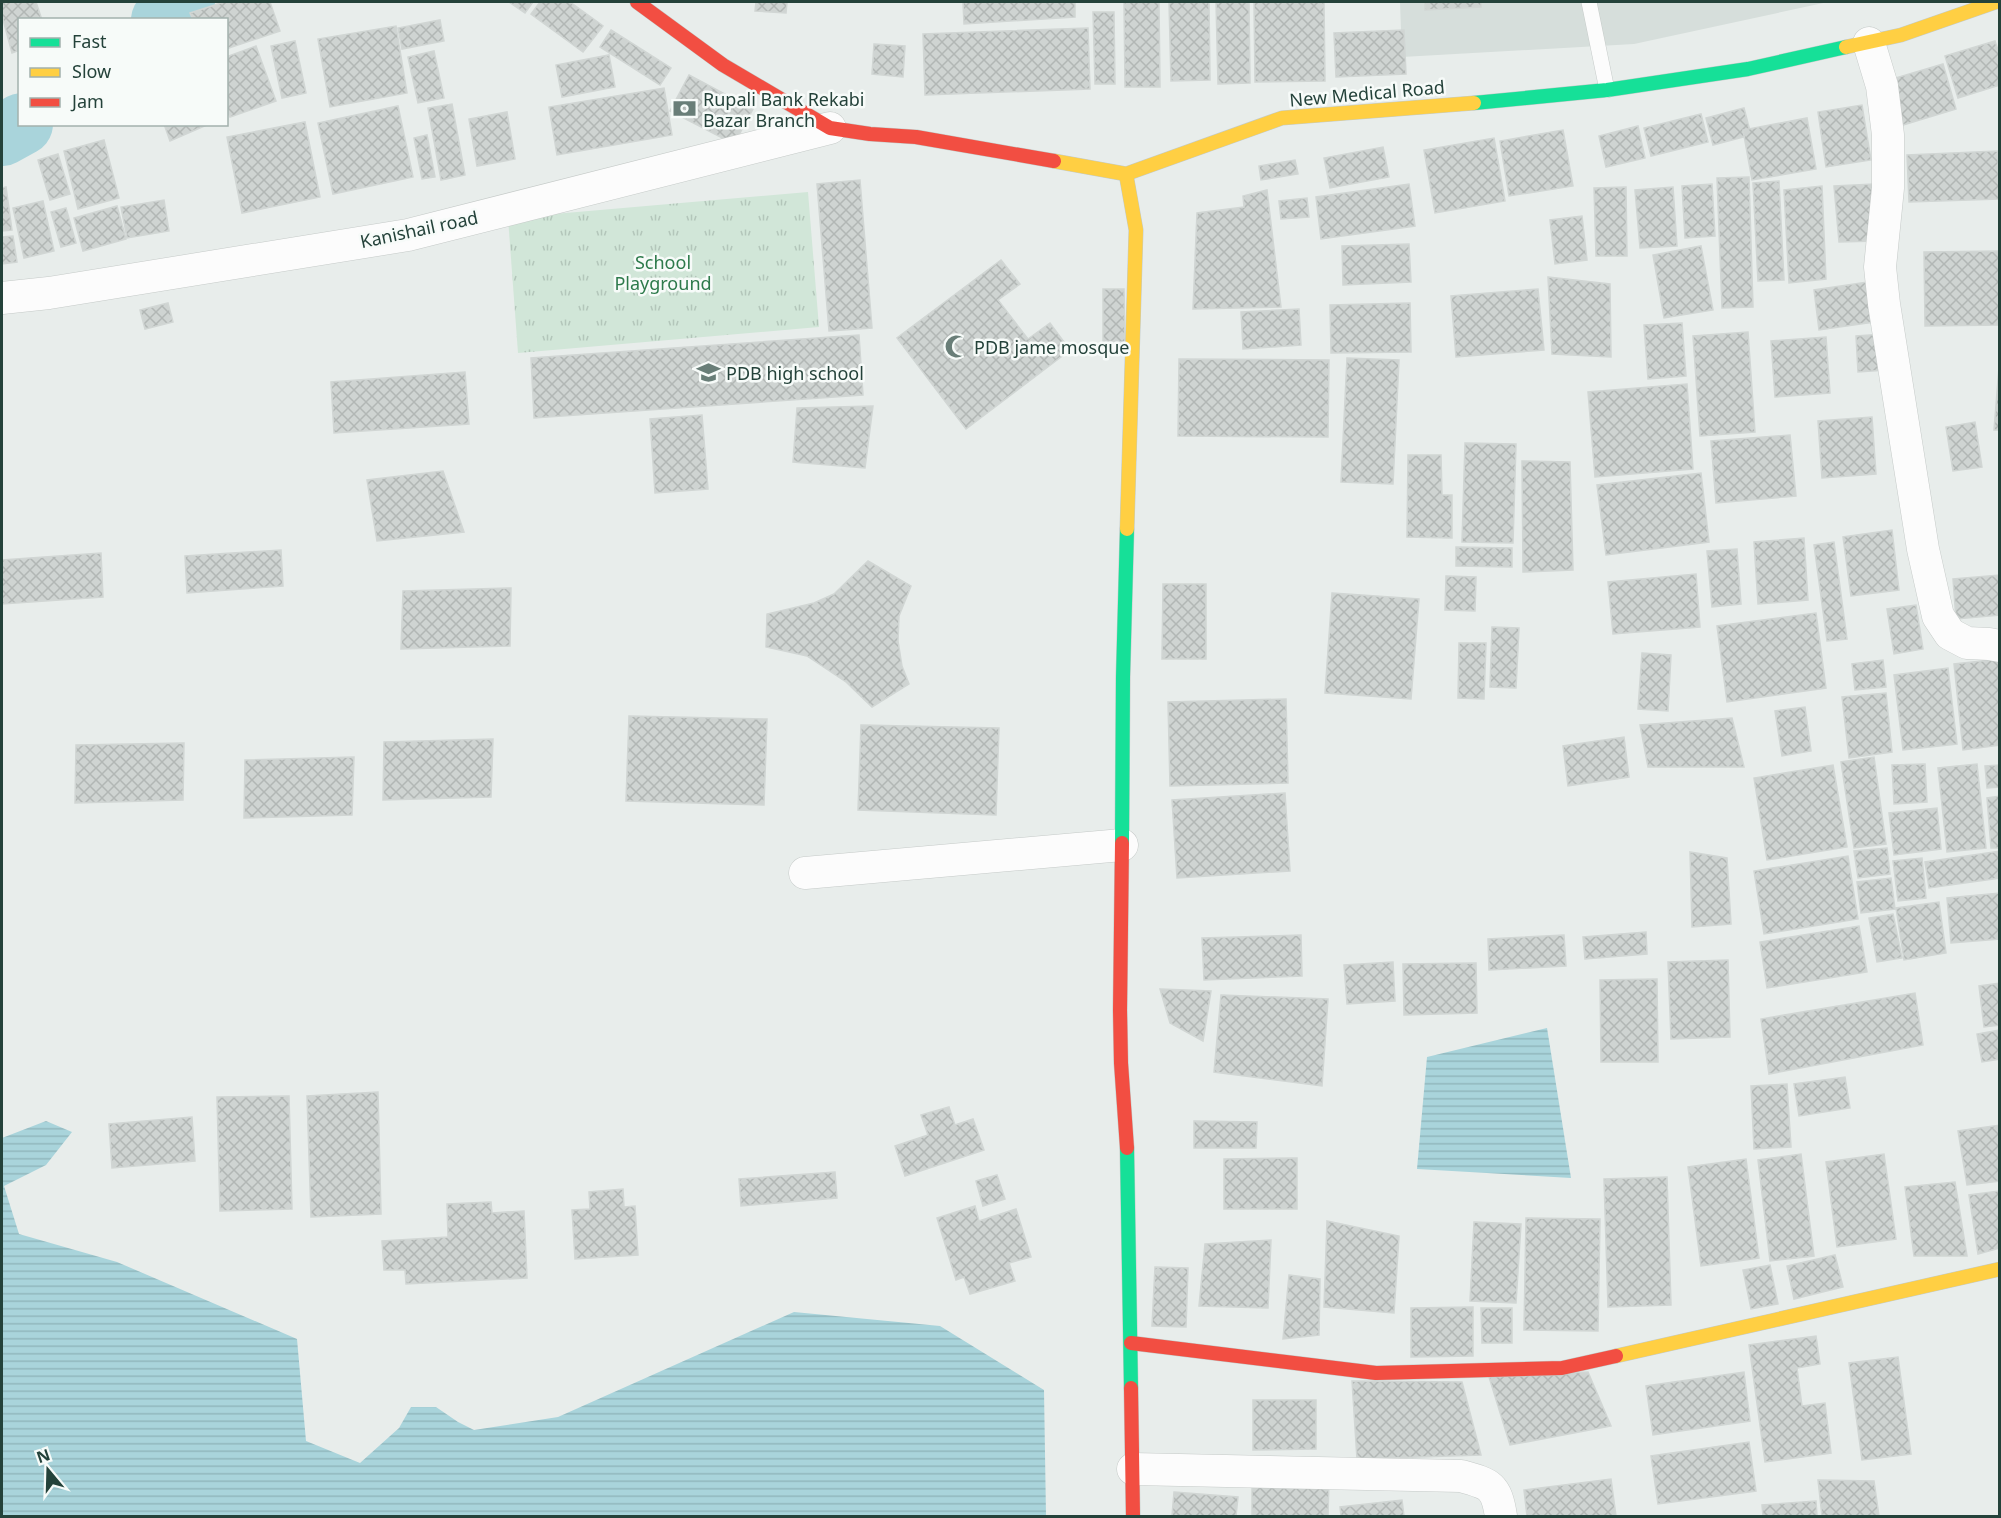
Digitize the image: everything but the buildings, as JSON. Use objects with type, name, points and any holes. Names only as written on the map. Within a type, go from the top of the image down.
[{"type":"street","name":"New Medical Road","points":[[637,2],[723,65],[830,128],[870,134],[916,137],[1126,174],[1281,118],[1515,100],[1607,90],[1748,69],[1901,35],[1996,2]]},
{"type":"street","points":[[1869,43],[1882,86],[1887,135],[1888,188],[1880,267],[1923,549],[1938,616],[1950,634],[1967,644],[2000,646]]},
{"type":"street","name":"Kanishail road","points":[[2,298],[49,293],[408,235],[830,128]]},
{"type":"street","points":[[1126,174],[1136,230],[1123,676],[1121,1063],[1126,1117],[1133,1516]]},
{"type":"street","points":[[805,873],[1122,845]]},
{"type":"street","points":[[1131,1343],[1376,1373],[1562,1368],[2000,1269]]},
{"type":"street","points":[[1133,1469],[1461,1476],[1489,1487],[1498,1497],[1501,1516]]},
{"type":"lane","points":[[1589,2],[1607,90]]},
{"type":"shaded area","points":[[1400,2],[1828,2],[1634,44],[1402,57]]},
{"type":"green space","name":"School Playground","points":[[808,192],[819,327],[518,353],[508,218]]},
{"type":"water","points":[[1547,1028],[1571,1178],[1417,1169],[1427,1057]]},
{"type":"water","points":[[46,1121],[72,1132],[46,1165],[4,1186],[19,1234],[117,1262],[297,1339],[306,1441],[360,1463],[399,1428],[411,1407],[436,1407],[474,1430],[558,1417],[794,1312],[940,1326],[1044,1390],[1046,1516],[2,1516],[2,1138]]},
{"type":"waterway","points":[[164,18],[184,2]]},
{"type":"waterway","points":[[2,135],[18,126]]},
{"type":"traffic: fast","points":[[1474,103],[1607,90],[1748,69],[1846,47]]},
{"type":"traffic: fast","points":[[1122,843],[1127,529]]},
{"type":"traffic: fast","points":[[1127,1148],[1131,1388]]},
{"type":"traffic: slow","points":[[1846,47],[1901,35],[1996,2]]},
{"type":"traffic: slow","points":[[1054,161],[1126,174],[1282,118],[1474,103]]},
{"type":"traffic: slow","points":[[1126,174],[1136,230],[1127,529]]},
{"type":"traffic: slow","points":[[1616,1356],[2000,1269]]},
{"type":"traffic: jam","points":[[637,2],[723,65],[830,128],[870,134],[916,137],[1054,161]]},
{"type":"traffic: jam","points":[[1122,843],[1120,1010],[1127,1148]]},
{"type":"traffic: jam","points":[[1131,1343],[1376,1373],[1562,1368],[1616,1356]]},
{"type":"traffic: jam","points":[[1131,1388],[1133,1516]]},
{"type":"place","name":"Rupali Bank Rekabi Bazar Branch","points":[[685,109]]},
{"type":"place","name":"PDB jame mosque","points":[[956,347]]},
{"type":"place","name":"PDB high school","points":[[708,373]]}]
